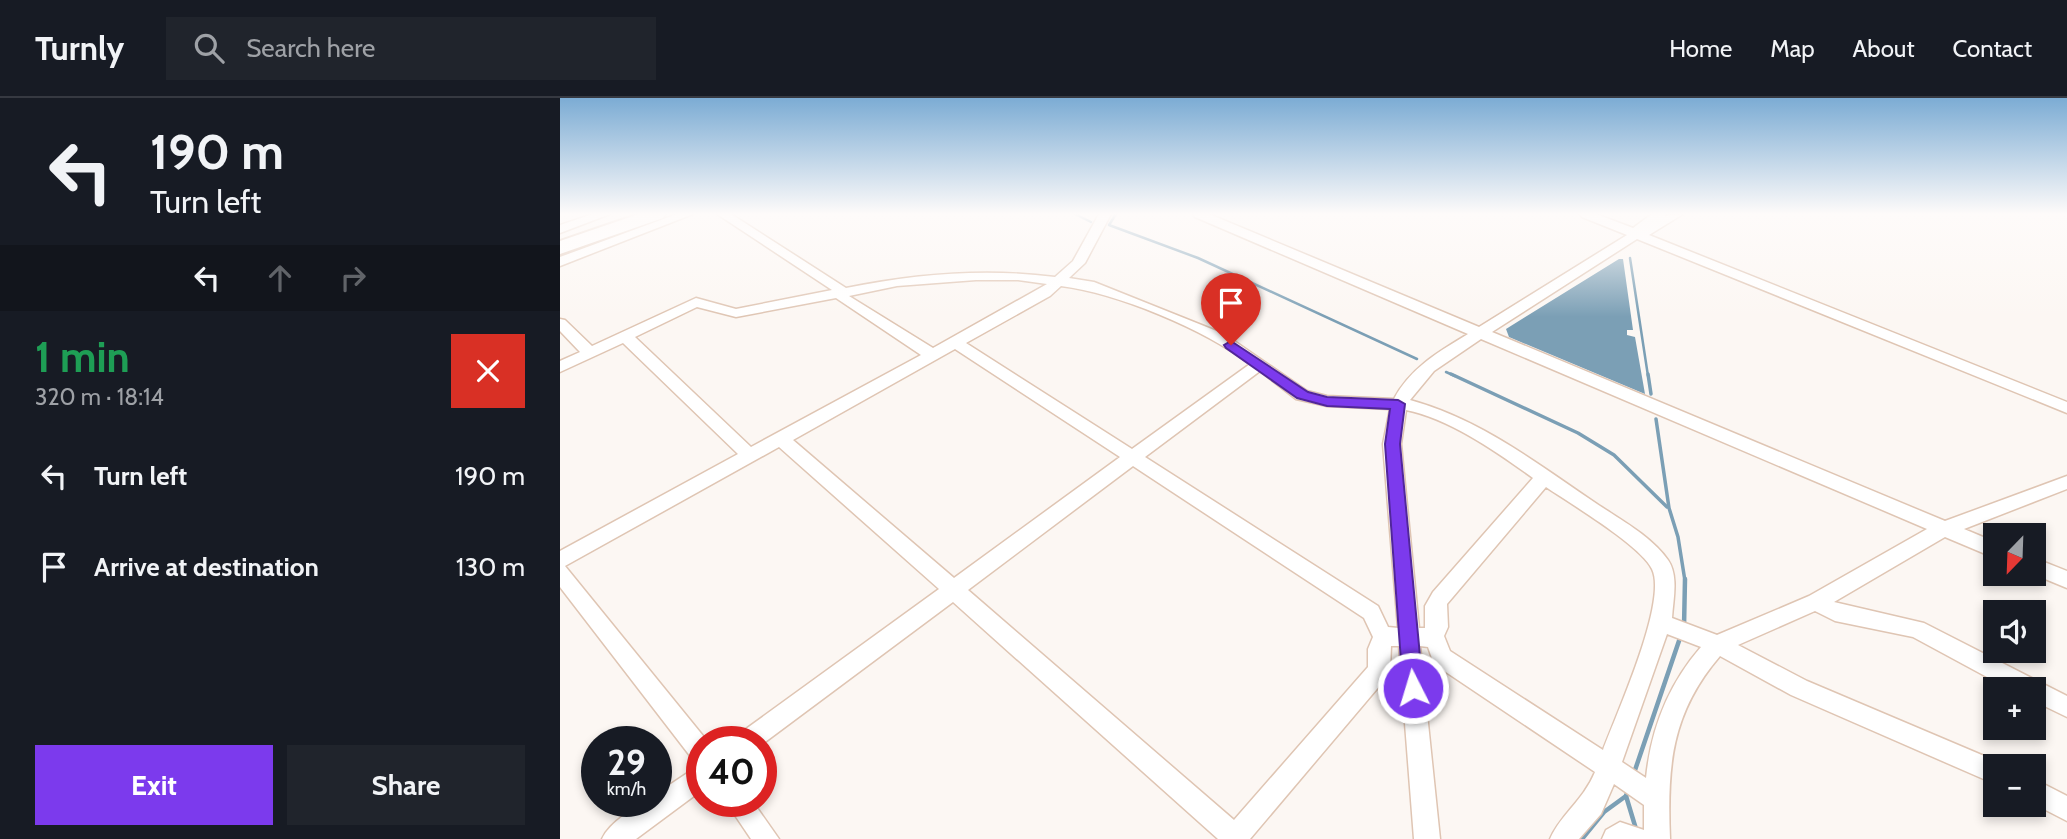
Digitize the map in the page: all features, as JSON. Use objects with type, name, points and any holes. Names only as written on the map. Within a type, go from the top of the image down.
[{"type":"street","points":[[560,262],[596,249]]},
{"type":"street","points":[[779,249],[843,292]]},
{"type":"street","points":[[560,560],[931,355],[1002,320],[1045,293],[1078,263],[1086,249]]},
{"type":"street","points":[[1281,249],[1983,545]]},
{"type":"street","points":[[1427,839],[1420,637],[1392,444],[1398,404],[1423,370],[1614,249]]},
{"type":"street","points":[[1673,249],[2067,408]]},
{"type":"street","points":[[560,367],[696,302],[736,313],[897,282],[1017,276],[1089,285],[1172,316],[1219,337],[1296,391],[1320,401],[1410,405],[1436,414],[1482,437],[1544,477],[1649,550],[1661,565],[1665,580],[1665,625],[1611,771],[1592,805],[1563,839]]},
{"type":"street","points":[[843,292],[842,297],[931,355]]},
{"type":"street","points":[[560,323],[590,353]]},
{"type":"street","points":[[626,337],[749,455]]},
{"type":"street","points":[[780,438],[1236,839],[1378,670],[1379,649],[1384,635],[1371,612],[955,342]]},
{"type":"street","points":[[769,726],[1259,364]]},
{"type":"street","points":[[1420,637],[1436,632],[1435,606],[1440,598],[1544,477]]},
{"type":"street","points":[[1657,839],[1650,795],[1658,755],[1679,693],[1693,668],[1717,644],[1816,602],[1943,529],[2067,482]]},
{"type":"street","points":[[2046,571],[2067,579]]},
{"type":"street","points":[[560,572],[686,733]]},
{"type":"street","points":[[1816,602],[1835,612],[1917,629],[2008,677]]},
{"type":"street","points":[[1665,625],[1717,644],[1800,688],[1983,767]]},
{"type":"street","points":[[1384,635],[1420,637],[1436,642],[1442,657],[1650,795]]},
{"type":"street","points":[[2046,697],[2067,708]]},
{"type":"street","points":[[615,839],[686,787]]},
{"type":"street","points":[[2046,798],[2067,810]]},
{"type":"street","points":[[749,817],[766,839]]},
{"type":"water","points":[[1623,259],[1633,330],[1627,330],[1627,335],[1635,337],[1645,394],[1509,337],[1506,329]]},
{"type":"waterway","points":[[1173,249],[1417,359]]},
{"type":"waterway","points":[[1630,258],[1648,376]]},
{"type":"waterway","points":[[1446,372],[1455,376]]},
{"type":"waterway","points":[[1451,374],[1578,433],[1614,455],[1667,507]]},
{"type":"waterway","points":[[1648,374],[1651,394]]},
{"type":"waterway","points":[[1656,419],[1669,508],[1678,537],[1685,581]]},
{"type":"waterway","points":[[1684,627],[1685,581]]},
{"type":"waterway","points":[[1634,773],[1681,635]]},
{"type":"waterway","points":[[1626,796],[1628,790]]},
{"type":"waterway","points":[[1582,839],[1604,812],[1626,796]]},
{"type":"waterway","points":[[1626,796],[1639,839]]},
{"type":"route","points":[[1231,345],[1303,395],[1320,401],[1398,404],[1392,444],[1413,688]]}]
